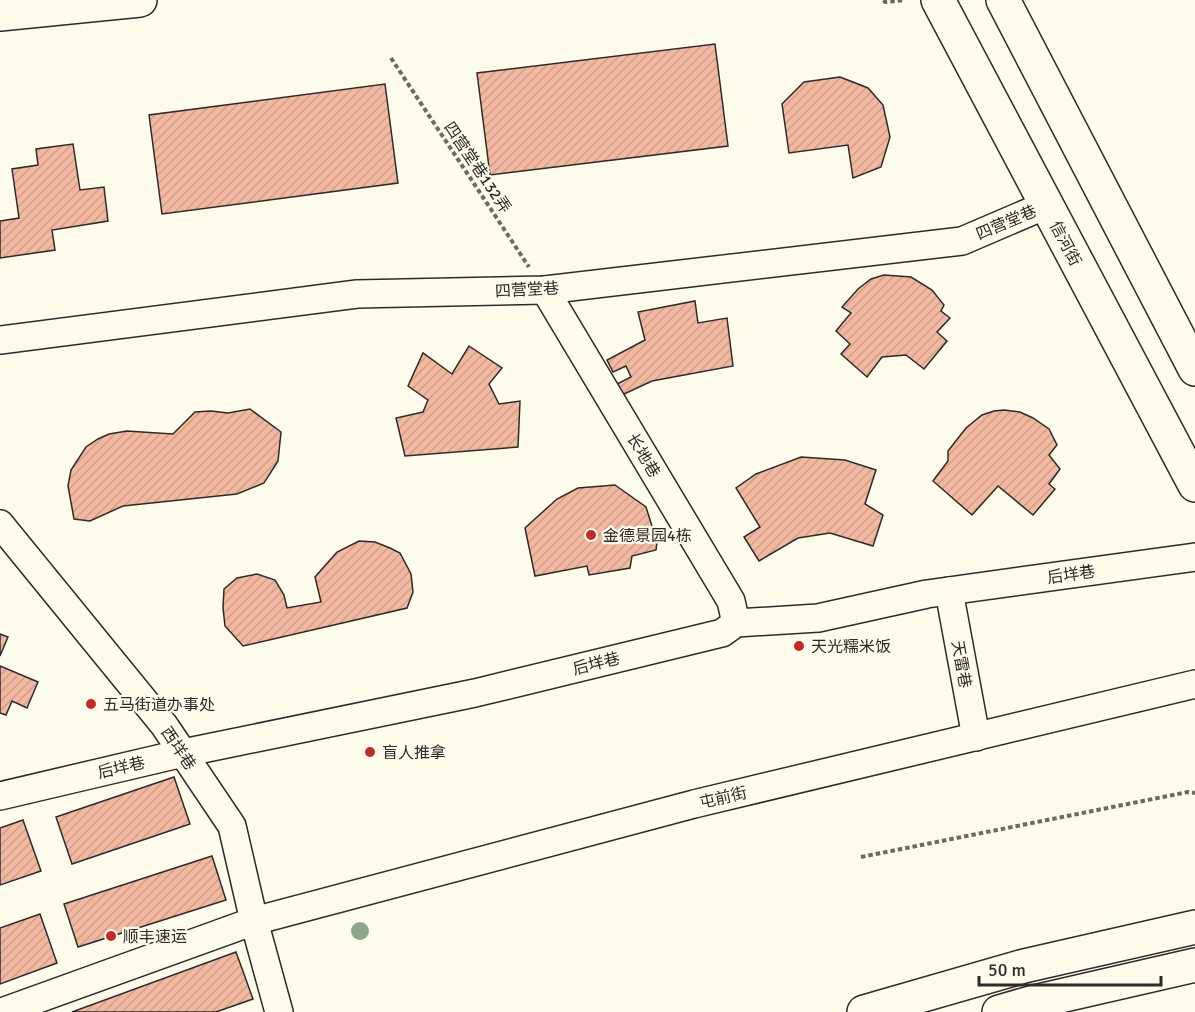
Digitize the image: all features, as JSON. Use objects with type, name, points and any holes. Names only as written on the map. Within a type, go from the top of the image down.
[{"type":"main road","points":[[0,14],[140,0]]},
{"type":"main road","name":"信河街","points":[[938,0],[1195,485]]},
{"type":"main road","points":[[1003,0],[1195,369]]},
{"type":"main road","points":[[864,1012],[1024,966],[1195,927]]},
{"type":"main road","points":[[999,1012],[1195,965]]},
{"type":"street","name":"四营堂巷","points":[[0,340],[357,294],[545,290],[962,241],[1046,205]]},
{"type":"street","name":"长地巷","points":[[545,290],[731,601],[736,623]]},
{"type":"street","name":"西垟巷","points":[[0,524],[164,725],[232,826],[254,921],[279,1012]]},
{"type":"street","name":"后垟巷","points":[[0,796],[183,753],[475,693],[722,633],[736,623],[818,618],[927,594],[1195,557]]},
{"type":"street","name":"天雷巷","points":[[949,591],[976,737]]},
{"type":"street","name":"屯前街","points":[[2,1012],[254,921],[694,804],[1195,684]]},
{"type":"path","points":[[884,0],[885,2],[905,0]]},
{"type":"path","name":"四营堂巷132弄","points":[[391,58],[545,290]]},
{"type":"path","points":[[861,857],[1188,792],[1195,793]]},
{"type":"building","points":[[715,44],[728,146],[490,175],[477,73]]},
{"type":"building","points":[[840,77],[868,88],[883,105],[890,137],[881,167],[853,178],[848,145],[789,153],[782,104],[804,82]]},
{"type":"building","points":[[385,84],[398,183],[162,214],[149,115]]},
{"type":"building","points":[[73,144],[80,190],[104,187],[108,221],[52,230],[55,250],[0,258],[0,221],[19,218],[12,169],[38,165],[36,149]]},
{"type":"building","points":[[884,275],[911,277],[932,290],[944,305],[941,311],[950,318],[937,332],[947,341],[924,369],[906,355],[882,357],[867,377],[841,354],[850,344],[836,331],[851,313],[842,307],[858,289],[871,279]]},
{"type":"building","points":[[695,301],[698,323],[727,318],[733,366],[652,381],[622,395],[617,384],[631,377],[626,366],[613,372],[607,360],[645,340],[638,312]]},
{"type":"building","points":[[469,346],[502,368],[489,384],[499,404],[520,401],[518,447],[405,456],[396,418],[423,412],[428,400],[408,386],[423,353],[452,374]]},
{"type":"building","points":[[250,409],[281,432],[278,461],[264,483],[237,494],[123,506],[90,521],[74,519],[68,486],[71,470],[86,447],[98,439],[109,434],[127,431],[173,434],[195,412],[228,413]]},
{"type":"building","points":[[1004,410],[1020,412],[1049,429],[1057,445],[1049,455],[1060,469],[1049,484],[1055,489],[1033,515],[998,486],[972,515],[933,481],[948,461],[948,451],[966,428],[982,415]]},
{"type":"building","points":[[801,457],[845,460],[876,470],[865,504],[883,515],[873,546],[830,533],[798,538],[759,561],[744,537],[760,527],[736,488],[756,474]]},
{"type":"building","name":"金德景园4栋","points":[[615,485],[646,507],[657,542],[656,550],[632,556],[630,568],[589,575],[587,566],[535,576],[525,528],[557,499],[578,488]]},
{"type":"building","points":[[359,541],[375,542],[400,553],[411,574],[413,592],[407,608],[243,646],[225,626],[224,589],[237,578],[257,574],[275,580],[284,595],[287,608],[321,602],[315,577],[337,552]]},
{"type":"building","points":[[0,634],[8,637],[0,656]]},
{"type":"building","points":[[0,666],[38,682],[27,708],[12,701],[6,715],[0,713]]},
{"type":"building","points":[[174,777],[190,824],[72,864],[56,817]]},
{"type":"building","points":[[23,820],[41,871],[0,885],[0,828]]},
{"type":"building","points":[[212,856],[226,900],[78,947],[64,904]]},
{"type":"building","points":[[40,914],[57,963],[0,984],[0,928]]},
{"type":"building","points":[[236,952],[253,999],[216,1012],[72,1012]]},
{"type":"place","name":"金德景园4栋","points":[[591,535]]},
{"type":"place","name":"天光糯米饭","points":[[799,646]]},
{"type":"place","name":"五马街道办事处","points":[[91,704]]},
{"type":"place","name":"盲人推拿","points":[[370,752]]},
{"type":"place","name":"顺丰速运","points":[[111,936]]}]
